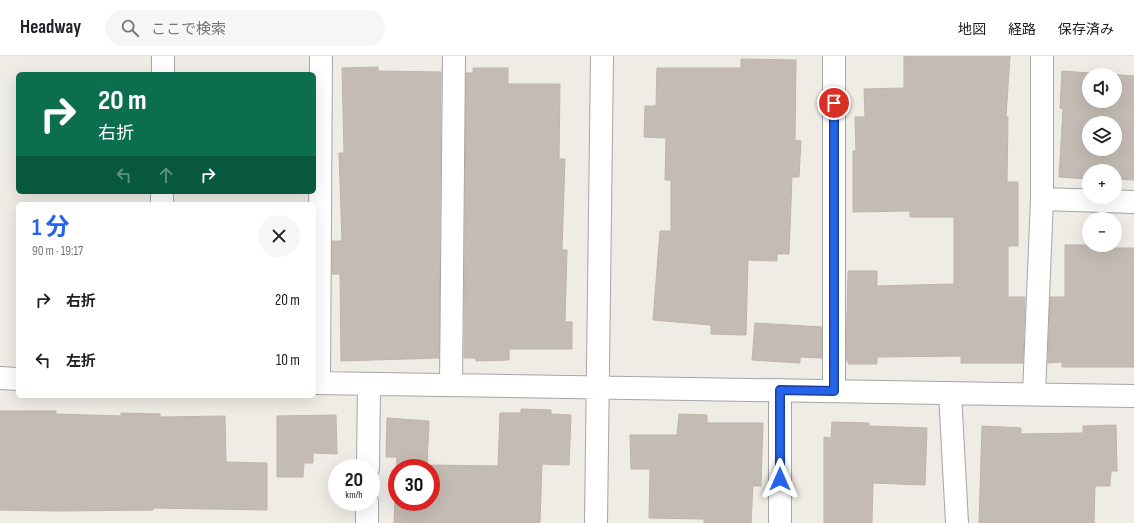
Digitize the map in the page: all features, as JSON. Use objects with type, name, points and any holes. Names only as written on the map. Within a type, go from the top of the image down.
[{"type":"street","points":[[163,56],[163,72]]},
{"type":"street","points":[[321,56],[316,383],[1134,396]]},
{"type":"street","points":[[451,385],[454,56]]},
{"type":"street","points":[[596,523],[602,56]]},
{"type":"street","points":[[834,56],[834,391]]},
{"type":"street","points":[[1034,394],[1042,199],[1042,56]]},
{"type":"street","points":[[1042,199],[1134,202]]},
{"type":"street","points":[[0,378],[16,379]]},
{"type":"street","points":[[368,459],[369,384]]},
{"type":"street","points":[[780,390],[780,523]]},
{"type":"street","points":[[950,392],[957,523]]},
{"type":"street","points":[[367,511],[367,523]]},
{"type":"building","points":[[904,56],[1010,56],[1006,117],[1008,117],[1007,182],[1018,182],[1018,246],[1008,246],[1008,297],[1025,297],[1023,363],[961,363],[961,356],[877,357],[877,364],[848,364],[848,361],[846,360],[848,271],[877,271],[877,286],[954,284],[954,217],[910,217],[910,211],[853,212],[853,151],[856,151],[855,117],[865,117],[864,89],[904,88]]},
{"type":"building","points":[[741,59],[796,60],[795,140],[801,141],[799,177],[792,177],[789,254],[777,254],[777,261],[748,260],[746,335],[711,334],[711,325],[653,320],[660,231],[671,231],[671,180],[665,180],[666,138],[644,137],[645,106],[656,106],[657,68],[741,68]]},
{"type":"building","points":[[378,67],[378,71],[441,72],[439,358],[341,361],[340,274],[332,274],[332,241],[342,241],[339,153],[344,153],[342,68]]},
{"type":"building","points":[[473,68],[508,68],[508,84],[560,84],[559,159],[565,159],[562,250],[567,250],[565,322],[572,322],[572,349],[509,349],[509,360],[476,361],[476,358],[464,358],[466,73],[473,73]]},
{"type":"building","points":[[1062,71],[1082,72],[1082,108],[1122,108],[1122,75],[1134,76],[1134,180],[1122,179],[1122,164],[1082,164],[1082,179],[1059,177],[1063,109],[1060,108]]},
{"type":"building","points":[[1065,245],[1082,245],[1082,252],[1122,252],[1122,248],[1134,248],[1134,367],[1062,367],[1062,362],[1048,363],[1050,297],[1065,297]]},
{"type":"building","points":[[755,323],[822,327],[822,358],[800,357],[800,363],[752,360]]},
{"type":"building","points":[[521,409],[551,410],[551,414],[571,415],[569,465],[542,464],[540,523],[394,523],[395,511],[440,511],[440,465],[498,466],[500,413],[521,413]]},
{"type":"building","points":[[0,411],[56,411],[56,414],[121,416],[121,413],[160,414],[160,417],[225,416],[226,462],[267,463],[267,510],[153,508],[153,510],[0,510]]},
{"type":"building","points":[[679,414],[707,415],[707,423],[763,423],[761,486],[753,486],[751,523],[704,523],[704,519],[649,518],[650,469],[631,469],[630,435],[677,435]]},
{"type":"building","points":[[336,415],[337,454],[313,453],[313,463],[304,463],[303,477],[277,477],[277,416]]},
{"type":"building","points":[[387,418],[429,421],[427,459],[397,459],[397,457],[386,457]]},
{"type":"building","points":[[832,422],[869,423],[869,426],[927,428],[925,485],[873,483],[872,523],[824,523],[824,437],[831,438]]},
{"type":"building","points":[[1116,425],[1117,471],[1111,471],[1110,486],[1095,486],[1094,523],[979,523],[982,426],[1021,428],[1021,434],[1083,433],[1083,426]]},
{"type":"route","points":[[780,479],[780,390],[834,391],[834,103]]}]
